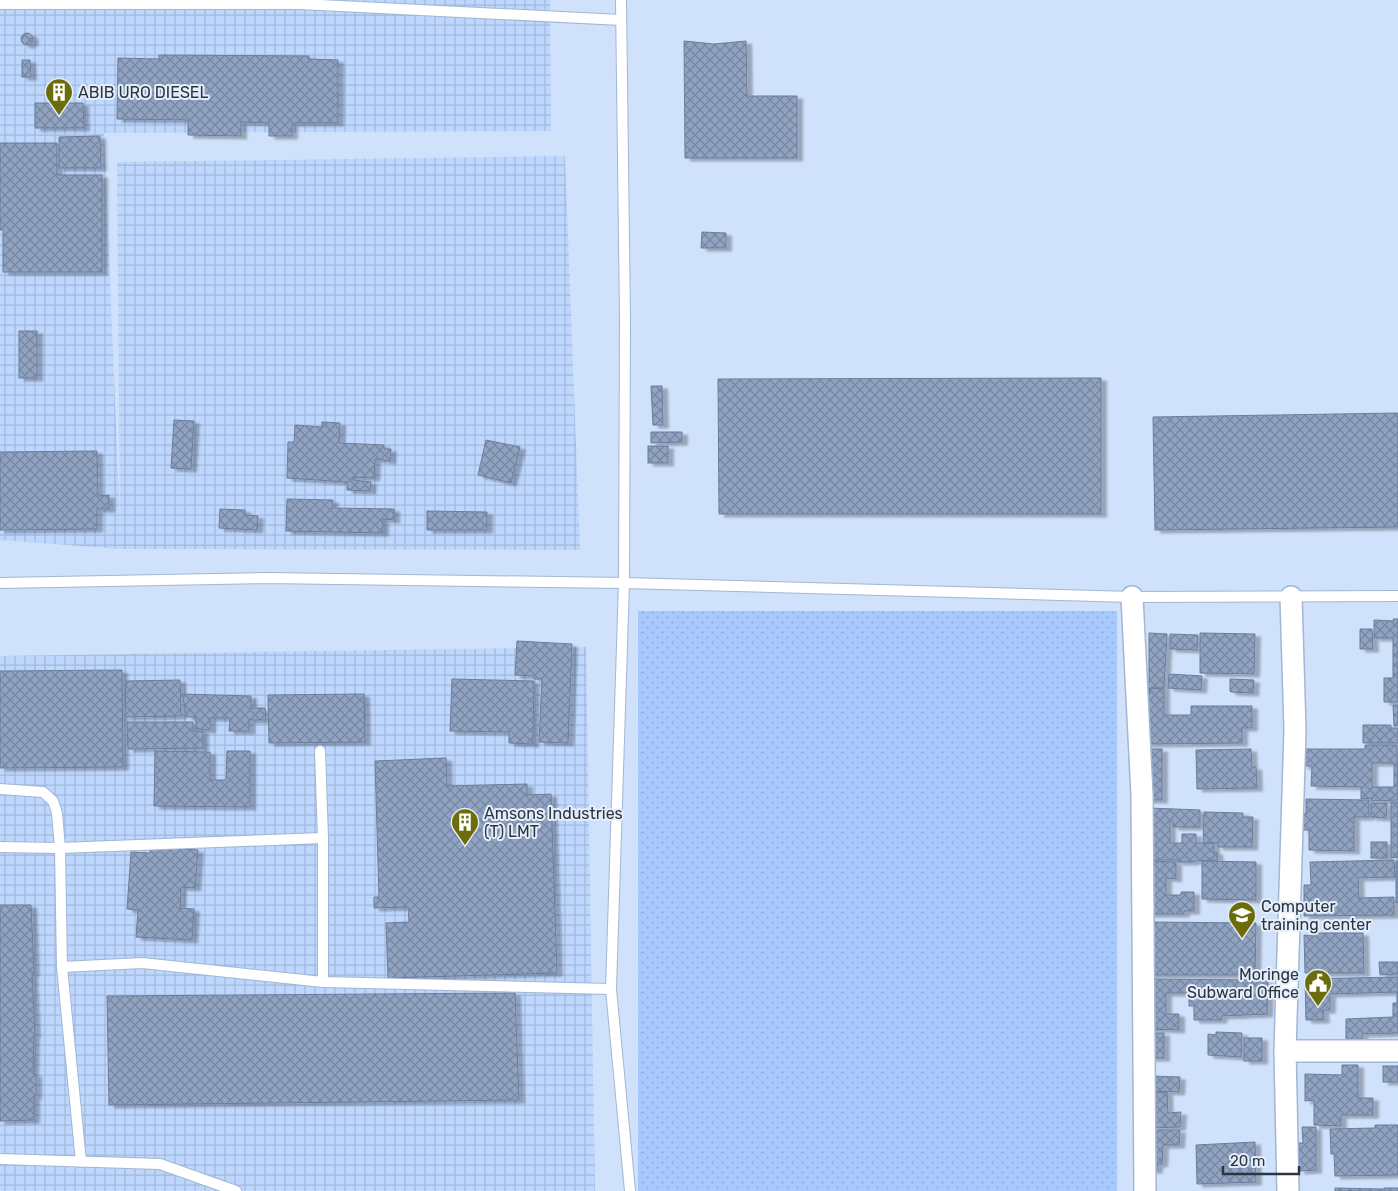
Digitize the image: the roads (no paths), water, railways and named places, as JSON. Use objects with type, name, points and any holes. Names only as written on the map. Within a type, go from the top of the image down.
[{"type":"street","points":[[1132,597],[1142,795],[1145,1191]]},
{"type":"street","points":[[1288,1191],[1285,1051],[1295,730],[1291,597]]},
{"type":"street","points":[[1285,1051],[1398,1051]]},
{"type":"lane","points":[[621,0],[625,320],[624,583],[611,989],[630,1191]]},
{"type":"lane","points":[[0,4],[300,4],[621,20]]},
{"type":"lane","points":[[0,583],[267,578],[624,583],[1132,597],[1398,596]]},
{"type":"lane","points":[[320,751],[323,838],[323,982]]},
{"type":"lane","points":[[0,789],[43,792],[53,801],[57,813],[60,848],[62,967],[81,1162]]},
{"type":"lane","points":[[0,847],[60,848],[323,838]]},
{"type":"lane","points":[[62,967],[142,963],[323,982],[611,989]]},
{"type":"lane","points":[[0,1159],[160,1164],[236,1191]]},
{"type":"place","name":"ABIB URO DIESEL","points":[[59,116]]},
{"type":"place","name":"Amsons Industries (T) LMT","points":[[465,846]]},
{"type":"place","name":"Computer training center","points":[[1242,939]]},
{"type":"place","name":"Moringe Subward Office","points":[[1318,1007]]}]
